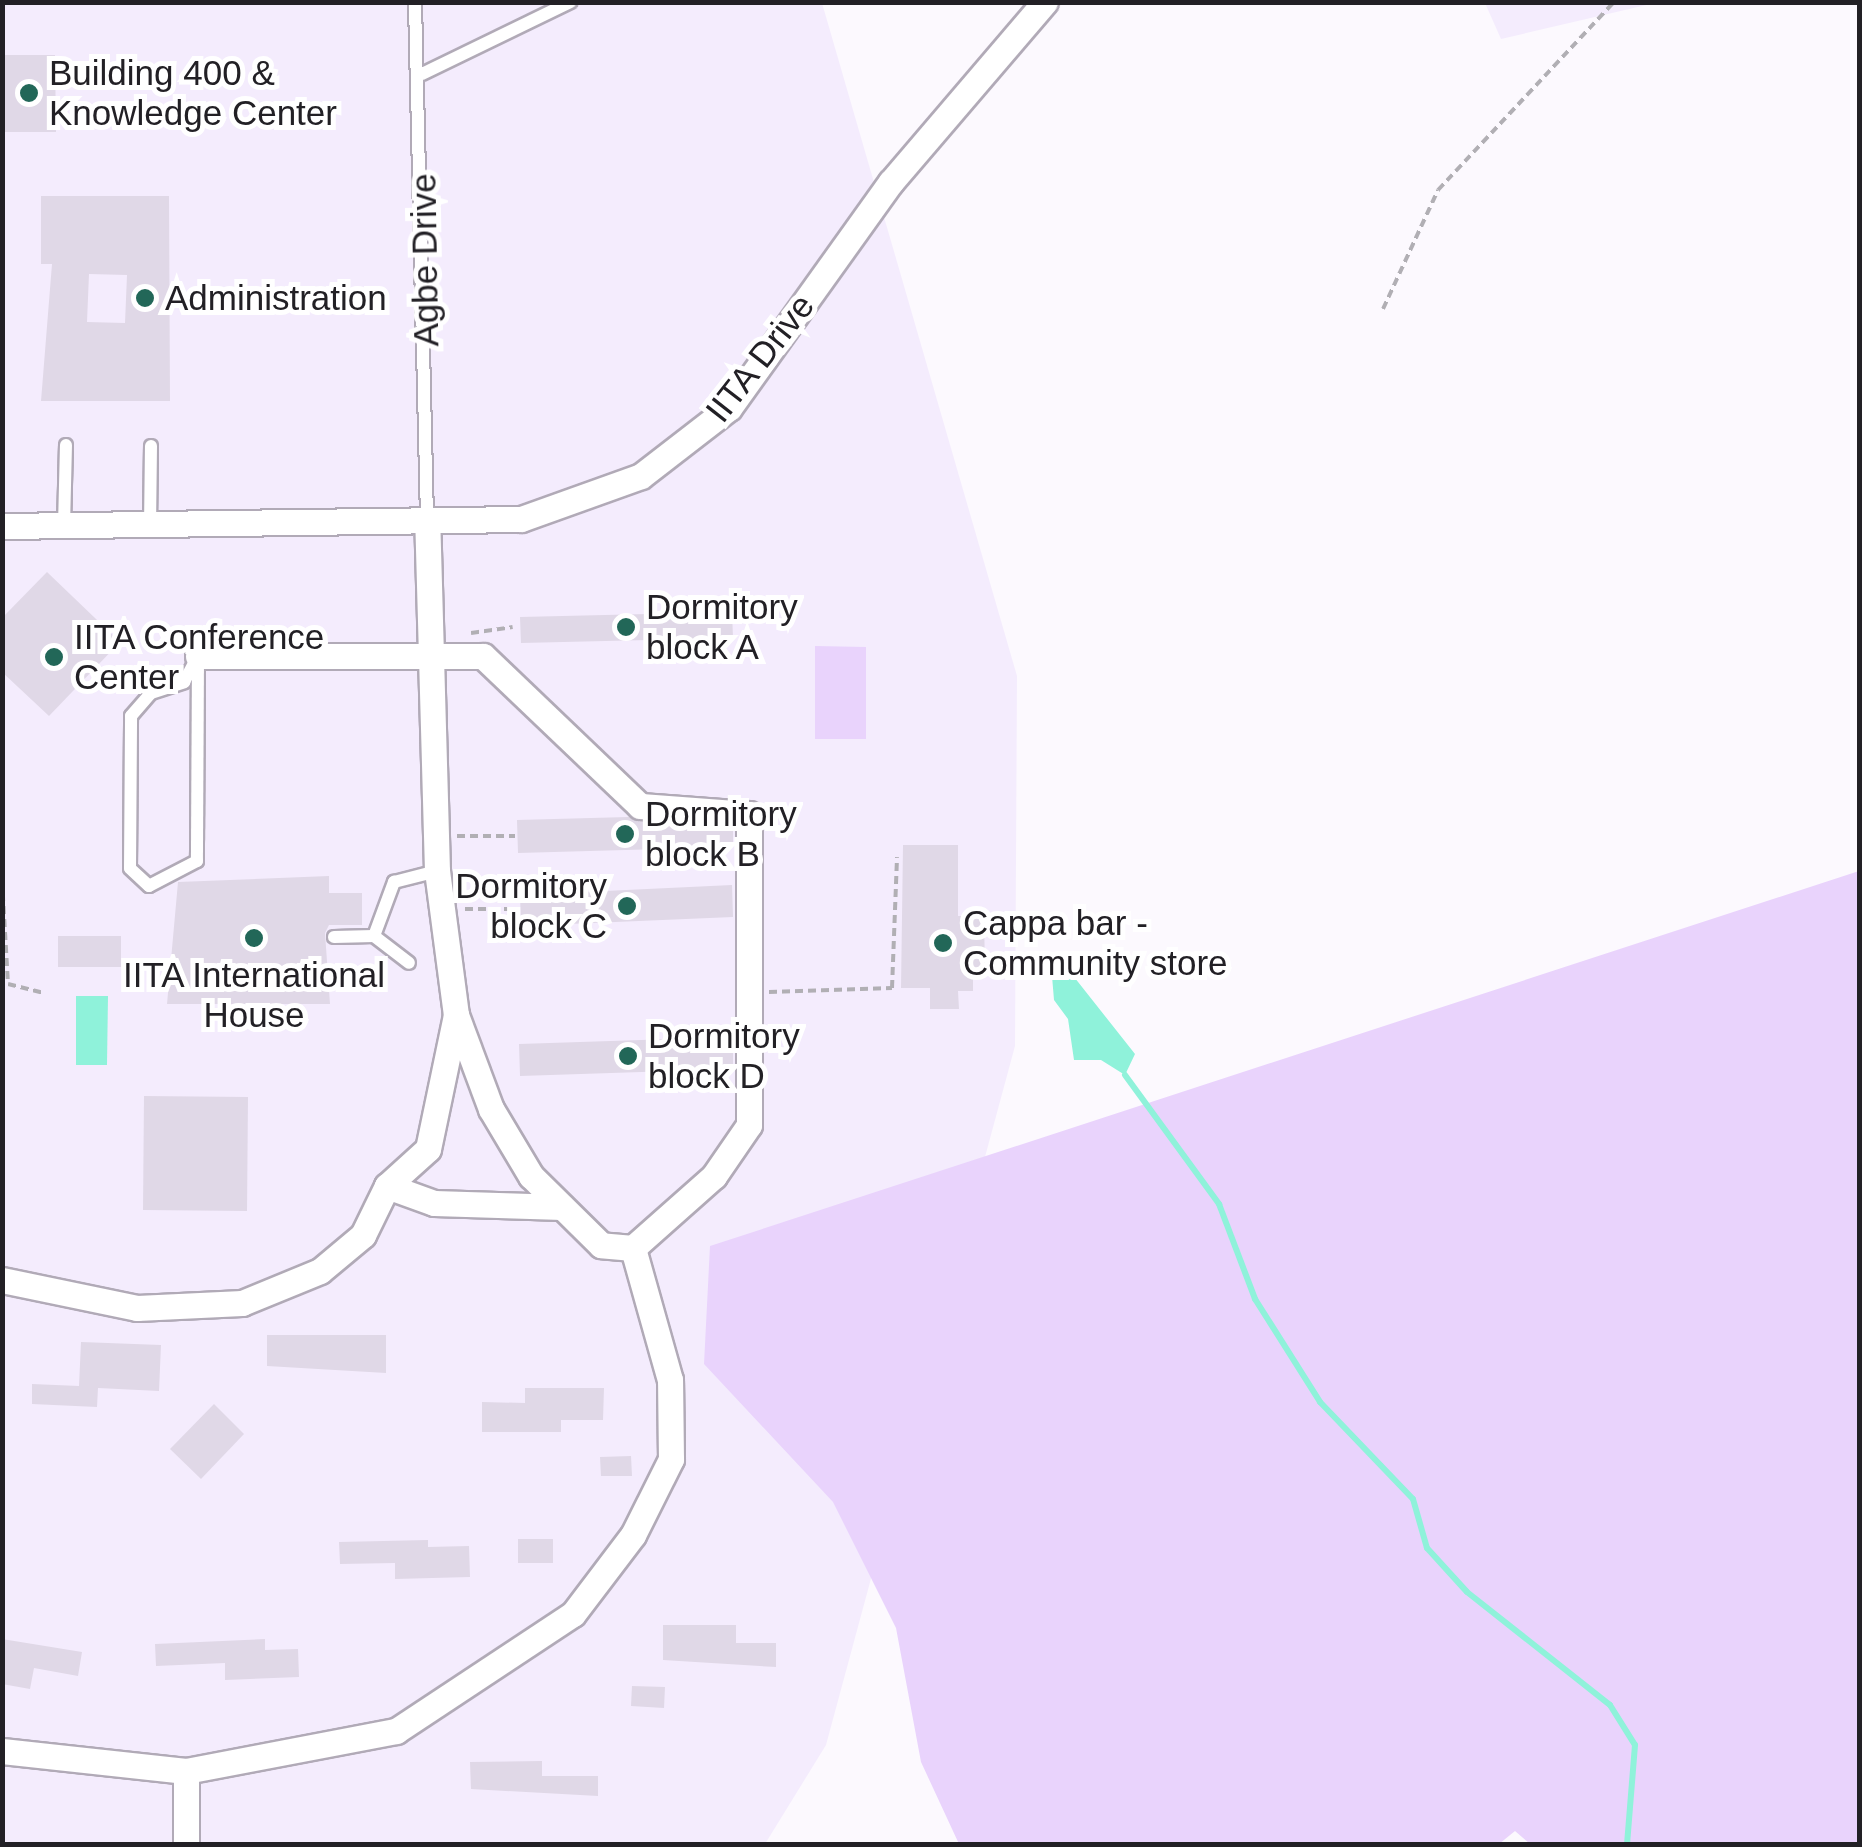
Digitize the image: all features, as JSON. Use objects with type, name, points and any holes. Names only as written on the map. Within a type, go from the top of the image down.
[{"type":"street","name":"IITA Drive","points":[[2,526],[522,519],[641,476],[692,441],[729,408],[891,182],[1046,2]]},
{"type":"street","points":[[198,656],[428,654],[483,656],[498,666],[640,806],[749,814],[749,1125],[714,1176],[633,1248],[601,1245],[562,1207],[491,1109],[456,1015],[437,871],[428,654],[426,520]]},
{"type":"street","points":[[2,1280],[137,1308],[242,1303],[320,1270],[363,1235],[387,1186],[428,1149],[456,1015]]},
{"type":"street","points":[[387,1186],[434,1203],[562,1207]]},
{"type":"street","points":[[2,1750],[186,1770],[396,1730],[573,1614],[633,1535],[671,1459],[670,1380],[633,1248]]},
{"type":"street","points":[[186,1770],[186,1844]]},
{"type":"lane","name":"Agbe Drive","points":[[416,2],[422,74],[426,520]]},
{"type":"lane","points":[[422,74],[570,2]]},
{"type":"lane","points":[[64,526],[66,445]]},
{"type":"lane","points":[[150,527],[151,446]]},
{"type":"lane","points":[[198,656],[197,860],[149,886],[130,868],[130,716],[151,693],[184,682],[198,656]]},
{"type":"lane","points":[[374,936],[394,882],[437,871]]},
{"type":"lane","points":[[334,938],[374,936],[409,963]]},
{"type":"path","points":[[1382,309],[1438,190],[1614,2]]},
{"type":"path","points":[[438,836],[515,836]]},
{"type":"path","points":[[750,992],[892,988],[897,857]]},
{"type":"path","points":[[2,880],[8,984],[42,994]]},
{"type":"path","points":[[445,910],[515,909]]},
{"type":"shaded area","points":[[3,3],[822,3],[1017,676],[1015,1046],[826,1745],[765,1844],[3,1844]]},
{"type":"shaded area","points":[[1485,3],[1655,3],[1501,39]]},
{"type":"shaded area","points":[[815,646],[866,647],[866,739],[815,739]]},
{"type":"shaded area","points":[[1859,871],[1859,1844],[1530,1844],[1515,1831],[1499,1844],[959,1844],[921,1762],[896,1628],[833,1502],[704,1364],[710,1246]]},
{"type":"shaded area","points":[[1067,968],[1135,1054],[1125,1075],[1101,1060],[1074,1060],[1068,1019],[1054,1000],[1052,976]]},
{"type":"shaded area","points":[[76,996],[108,996],[107,1065],[76,1065]]},
{"type":"building","name":"Building 400 & Knowledge Center","points":[[2,55],[55,55],[56,132],[2,132]]},
{"type":"building","name":"Administration","points":[[41,196],[169,196],[170,401],[41,401],[52,264],[41,264]],"holes":[[[89,274],[127,275],[125,323],[87,322]]]},
{"type":"building","name":"IITA Conference Center","points":[[47,572],[120,642],[49,716],[2,672],[2,618]]},
{"type":"building","name":"Dormitory block A","points":[[732,612],[733,638],[521,643],[520,617]]},
{"type":"building","name":"Dormitory block B","points":[[628,817],[733,829],[733,847],[518,853],[517,820]]},
{"type":"building","name":"Cappa bar - Community store","points":[[903,845],[958,845],[958,916],[984,916],[985,970],[973,970],[973,991],[958,991],[959,1009],[930,1009],[930,988],[901,988]]},
{"type":"building","name":"IITA International House","points":[[329,876],[329,893],[362,893],[362,925],[329,925],[325,933],[330,1004],[167,1004],[178,882]]},
{"type":"building","name":"Dormitory block C","points":[[732,885],[733,917],[521,926],[520,895]]},
{"type":"building","points":[[58,936],[121,936],[121,967],[58,967]]},
{"type":"building","name":"Dormitory block D","points":[[733,1037],[733,1069],[520,1076],[519,1044]]},
{"type":"building","points":[[144,1096],[248,1097],[247,1211],[143,1210]]},
{"type":"building","points":[[267,1335],[386,1335],[386,1373],[267,1366]]},
{"type":"building","points":[[81,1342],[161,1345],[159,1391],[98,1388],[97,1407],[32,1404],[32,1384],[79,1386]]},
{"type":"building","points":[[525,1388],[604,1388],[603,1420],[561,1420],[561,1432],[482,1432],[482,1402],[525,1403]]},
{"type":"building","points":[[214,1404],[244,1434],[201,1479],[170,1449]]},
{"type":"building","points":[[631,1456],[632,1476],[601,1476],[600,1457]]},
{"type":"building","points":[[518,1539],[553,1539],[553,1563],[518,1563]]},
{"type":"building","points":[[428,1540],[428,1547],[469,1546],[470,1577],[395,1579],[395,1563],[340,1564],[339,1542]]},
{"type":"building","points":[[663,1625],[736,1625],[736,1643],[776,1643],[776,1667],[663,1660]]},
{"type":"building","points":[[2,1639],[82,1652],[78,1676],[34,1668],[30,1689],[2,1684]]},
{"type":"building","points":[[265,1639],[265,1650],[298,1649],[299,1677],[225,1680],[225,1663],[156,1666],[155,1644]]},
{"type":"building","points":[[632,1686],[665,1687],[664,1708],[631,1706]]},
{"type":"building","points":[[542,1761],[542,1776],[598,1776],[598,1796],[471,1789],[470,1762]]},
{"type":"waterway","points":[[1125,1075],[1219,1204],[1255,1299],[1320,1402],[1413,1499],[1427,1548],[1467,1592],[1610,1705],[1635,1745],[1627,1844]]},
{"type":"place","name":"Building 400 & Knowledge Center","points":[[29,93]]},
{"type":"place","name":"Administration","points":[[145,298]]},
{"type":"place","name":"Dormitory block A","points":[[626,627]]},
{"type":"place","name":"IITA Conference Center","points":[[54,657]]},
{"type":"place","name":"Dormitory block B","points":[[625,834]]},
{"type":"place","name":"Dormitory block C","points":[[627,906]]},
{"type":"place","name":"IITA International House","points":[[254,938]]},
{"type":"place","name":"Cappa bar - Community store","points":[[943,943]]},
{"type":"place","name":"Dormitory block D","points":[[628,1056]]}]
